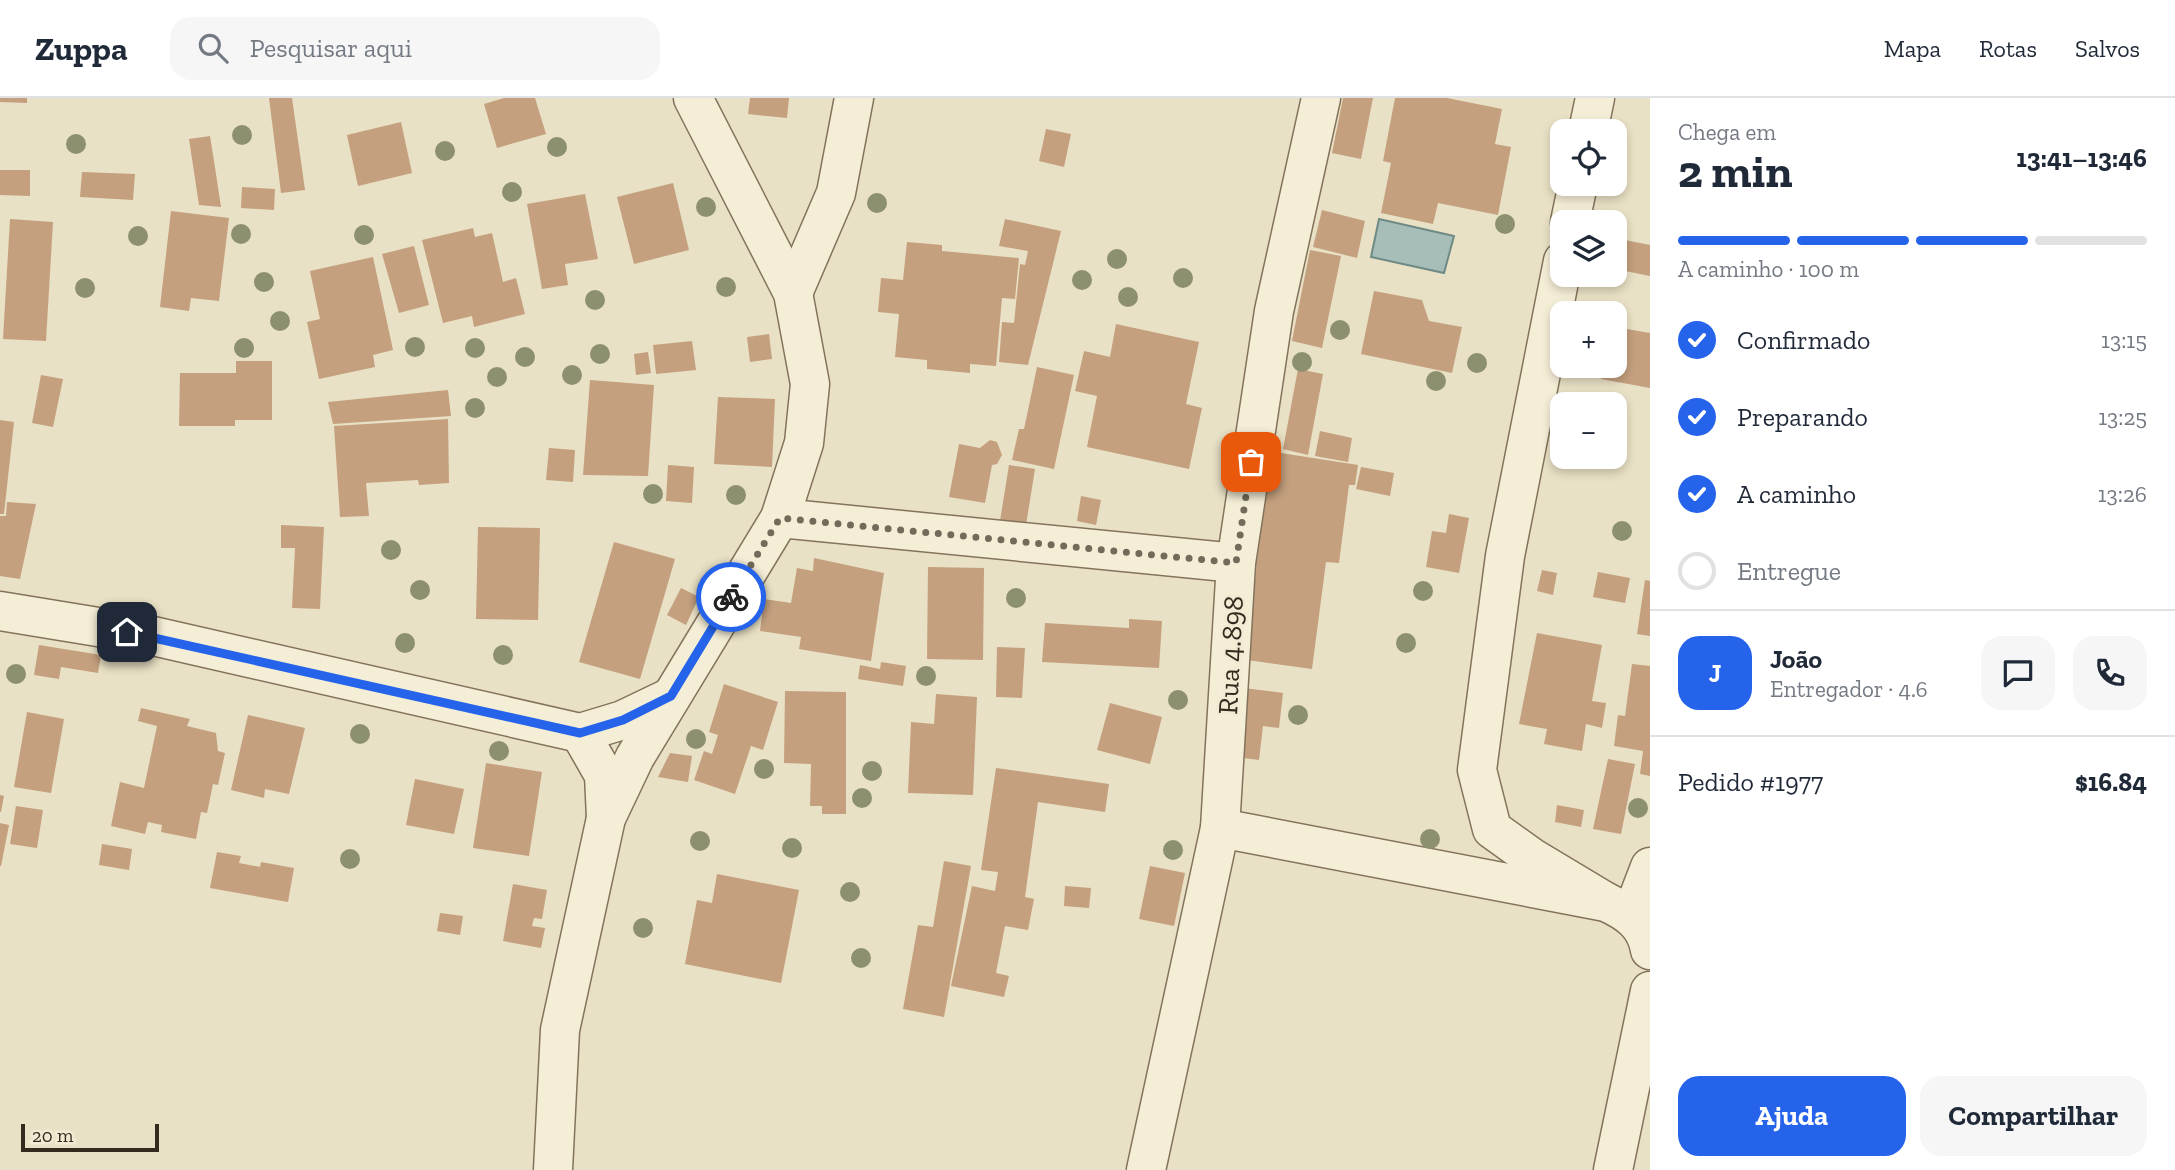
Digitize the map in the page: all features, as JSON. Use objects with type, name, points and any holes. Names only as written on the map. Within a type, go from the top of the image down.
[{"type":"street","points":[[553,1170],[560,1030],[606,818],[635,757],[780,518],[804,443],[810,384],[793,293],[693,98]]},
{"type":"street","points":[[793,293],[836,193],[854,98]]},
{"type":"street","name":"Rua 4.898","points":[[1146,1170],[1220,828],[1236,563],[1274,311],[1321,98]]},
{"type":"street","points":[[1591,119],[1595,98]]},
{"type":"street","points":[[1558,287],[1504,556],[1477,770],[1492,829],[1531,857],[1619,908],[1648,940],[1650,950]]},
{"type":"street","points":[[780,518],[1236,563]]},
{"type":"street","points":[[0,611],[153,636],[580,733],[623,720],[671,696]]},
{"type":"street","points":[[580,733],[604,775],[606,818]]},
{"type":"street","points":[[1220,828],[1619,908]]},
{"type":"street","points":[[1619,908],[1650,867]]},
{"type":"street","points":[[1613,1170],[1650,991]]},
{"type":"water","points":[[1379,219],[1454,236],[1444,273],[1371,257]]},
{"type":"building","points":[[0,98],[27,98],[27,103],[0,102]]},
{"type":"building","points":[[269,98],[292,98],[305,190],[281,193]]},
{"type":"building","points":[[504,98],[535,98],[546,134],[497,148],[484,104]]},
{"type":"building","points":[[750,98],[789,98],[787,118],[748,114]]},
{"type":"building","points":[[1343,98],[1373,98],[1361,159],[1332,153]]},
{"type":"building","points":[[1395,98],[1447,98],[1502,109],[1495,144],[1511,147],[1498,215],[1438,203],[1433,224],[1381,213],[1391,163],[1383,161]]},
{"type":"building","points":[[401,122],[412,173],[358,186],[347,135]]},
{"type":"building","points":[[1046,129],[1071,134],[1064,167],[1039,161]]},
{"type":"building","points":[[210,136],[221,207],[199,205],[189,139]]},
{"type":"building","points":[[0,170],[30,170],[30,196],[0,195]]},
{"type":"building","points":[[82,172],[135,174],[133,200],[80,197]]},
{"type":"building","points":[[673,183],[689,250],[634,264],[617,197]]},
{"type":"building","points":[[242,187],[275,189],[274,210],[241,208]]},
{"type":"building","points":[[585,194],[598,259],[565,264],[568,285],[542,289],[527,204]]},
{"type":"building","points":[[1322,210],[1365,221],[1357,258],[1313,247]]},
{"type":"building","points":[[171,211],[229,218],[219,301],[191,298],[189,311],[160,307]]},
{"type":"building","points":[[10,219],[53,222],[46,341],[3,339]]},
{"type":"building","points":[[1005,219],[1061,231],[1028,365],[999,362],[1002,322],[1014,323],[1020,264],[1025,265],[1028,251],[999,246]]},
{"type":"building","points":[[473,228],[475,237],[492,233],[503,282],[516,278],[525,314],[474,327],[472,316],[443,323],[422,240]]},
{"type":"building","points":[[1627,240],[1650,245],[1650,276],[1627,271]]},
{"type":"building","points":[[907,242],[942,245],[942,251],[1019,258],[1015,299],[1002,298],[996,366],[970,364],[970,373],[927,369],[927,360],[895,357],[899,314],[878,312],[881,278],[903,280]]},
{"type":"building","points":[[414,246],[429,305],[399,313],[382,254]]},
{"type":"building","points":[[1310,250],[1341,256],[1322,348],[1292,341]]},
{"type":"building","points":[[373,257],[393,350],[373,355],[375,367],[319,379],[307,322],[320,319],[310,271]]},
{"type":"building","points":[[1374,291],[1422,300],[1429,321],[1462,327],[1452,373],[1361,354]]},
{"type":"building","points":[[1116,324],[1199,342],[1186,404],[1202,408],[1189,469],[1087,447],[1097,396],[1075,391],[1084,351],[1110,357]]},
{"type":"building","points":[[1627,329],[1650,333],[1650,388],[1601,379],[1627,378]]},
{"type":"building","points":[[769,334],[772,359],[750,362],[747,337]]},
{"type":"building","points":[[692,341],[696,370],[656,374],[653,345]]},
{"type":"building","points":[[648,352],[651,373],[636,375],[634,354]]},
{"type":"building","points":[[236,361],[272,361],[272,420],[235,420],[235,426],[179,426],[180,373],[236,373]]},
{"type":"building","points":[[1037,367],[1074,375],[1054,469],[1012,460],[1019,429],[1024,429]]},
{"type":"building","points":[[1298,369],[1323,374],[1308,455],[1283,449]]},
{"type":"building","points":[[41,375],[63,379],[53,427],[32,423]]},
{"type":"building","points":[[590,380],[654,385],[648,476],[583,475]]},
{"type":"building","points":[[448,390],[451,416],[333,424],[328,402]]},
{"type":"building","points":[[718,397],[775,399],[772,467],[714,464]]},
{"type":"building","points":[[448,419],[449,483],[419,485],[418,480],[366,483],[369,516],[340,517],[334,426]]},
{"type":"building","points":[[0,420],[14,422],[4,514],[0,514]]},
{"type":"building","points":[[1320,431],[1352,438],[1348,462],[1315,456]]},
{"type":"building","points":[[990,440],[997,442],[1002,455],[997,464],[992,465],[985,503],[949,497],[959,444],[980,448]]},
{"type":"building","points":[[549,448],[575,450],[573,482],[546,480]]},
{"type":"building","points":[[1268,451],[1358,465],[1355,485],[1349,485],[1339,563],[1326,562],[1312,669],[1247,660]]},
{"type":"building","points":[[668,465],[694,467],[692,503],[666,501]]},
{"type":"building","points":[[1009,465],[1035,469],[1026,525],[1000,521]]},
{"type":"building","points":[[1361,467],[1394,473],[1390,496],[1356,489]]},
{"type":"building","points":[[1081,496],[1101,500],[1096,525],[1077,521]]},
{"type":"building","points":[[7,502],[36,504],[20,579],[0,576],[0,516],[6,516]]},
{"type":"building","points":[[1449,514],[1469,518],[1459,573],[1426,567],[1432,531],[1446,533]]},
{"type":"building","points":[[281,525],[324,527],[320,609],[292,608],[295,548],[281,548]]},
{"type":"building","points":[[478,527],[540,528],[538,620],[476,619]]},
{"type":"building","points":[[614,542],[675,559],[640,679],[579,662]]},
{"type":"building","points":[[814,558],[884,573],[871,661],[799,649],[801,637],[760,631],[764,599],[791,603],[797,568],[813,571]]},
{"type":"building","points":[[928,567],[984,568],[983,660],[927,659]]},
{"type":"building","points":[[1542,570],[1557,573],[1553,595],[1537,591]]},
{"type":"building","points":[[1598,572],[1630,578],[1625,603],[1593,597]]},
{"type":"building","points":[[1645,580],[1650,581],[1650,636],[1637,634]]},
{"type":"building","points":[[681,588],[699,597],[686,625],[667,615]]},
{"type":"building","points":[[1129,619],[1162,621],[1159,668],[1042,662],[1045,623],[1129,628]]},
{"type":"building","points":[[1537,633],[1602,645],[1592,701],[1606,703],[1602,728],[1586,724],[1582,751],[1544,744],[1547,729],[1519,724]]},
{"type":"building","points":[[39,645],[101,655],[98,673],[61,667],[59,679],[34,675]]},
{"type":"building","points":[[997,647],[1025,648],[1022,698],[996,697]]},
{"type":"building","points":[[881,662],[906,666],[903,686],[858,679],[860,665],[880,669]]},
{"type":"building","points":[[1632,664],[1650,666],[1650,776],[1640,774],[1643,751],[1614,746],[1618,715],[1625,716]]},
{"type":"building","points":[[724,684],[778,702],[763,750],[751,746],[735,794],[694,780],[704,751],[712,754],[718,735],[709,732]]},
{"type":"building","points":[[1244,688],[1283,693],[1279,728],[1263,726],[1259,760],[1235,757]]},
{"type":"building","points":[[785,691],[846,692],[846,814],[822,814],[822,806],[810,806],[811,764],[784,763]]},
{"type":"building","points":[[936,694],[977,697],[973,795],[908,793],[911,722],[934,724]]},
{"type":"building","points":[[1110,703],[1162,717],[1150,764],[1097,750]]},
{"type":"building","points":[[141,708],[190,719],[187,726],[216,733],[218,751],[225,753],[218,785],[213,784],[207,813],[201,812],[196,839],[161,832],[162,825],[148,822],[145,834],[111,826],[120,782],[144,788],[157,726],[138,721]]},
{"type":"building","points":[[27,712],[64,719],[51,793],[14,787]]},
{"type":"building","points":[[248,715],[305,728],[289,794],[265,789],[264,798],[231,790]]},
{"type":"building","points":[[670,753],[692,756],[688,782],[658,777]]},
{"type":"building","points":[[1608,759],[1635,764],[1621,834],[1593,829]]},
{"type":"building","points":[[486,763],[542,772],[529,856],[473,848]]},
{"type":"building","points":[[996,768],[1109,784],[1105,812],[1038,802],[1025,897],[1034,899],[1028,930],[1005,926],[996,973],[1009,976],[1004,997],[951,986],[972,886],[995,891],[998,872],[981,870]]},
{"type":"building","points":[[415,779],[464,789],[454,834],[406,825]]},
{"type":"building","points":[[0,795],[4,796],[1,812],[0,812]]},
{"type":"building","points":[[1557,805],[1584,810],[1581,827],[1555,822]]},
{"type":"building","points":[[16,806],[43,810],[37,848],[10,844]]},
{"type":"building","points":[[0,823],[9,825],[1,866],[0,866]]},
{"type":"building","points":[[102,844],[132,849],[129,870],[99,865]]},
{"type":"building","points":[[217,852],[241,856],[239,863],[260,867],[261,862],[294,868],[288,902],[210,888]]},
{"type":"building","points":[[944,861],[971,866],[944,1017],[903,1009],[918,925],[933,927]]},
{"type":"building","points":[[1150,866],[1185,873],[1174,926],[1139,919]]},
{"type":"building","points":[[717,874],[799,890],[781,983],[685,964],[697,900],[712,903]]},
{"type":"building","points":[[513,884],[547,890],[542,919],[534,918],[532,926],[545,928],[541,948],[503,941]]},
{"type":"building","points":[[1065,886],[1091,888],[1089,908],[1064,906]]},
{"type":"building","points":[[440,913],[463,916],[460,935],[437,931]]},
{"type":"way so far","points":[[731,597],[780,518],[1236,563],[1251,462]]},
{"type":"route","points":[[127,632],[580,733],[623,720],[671,696],[731,597]]}]
